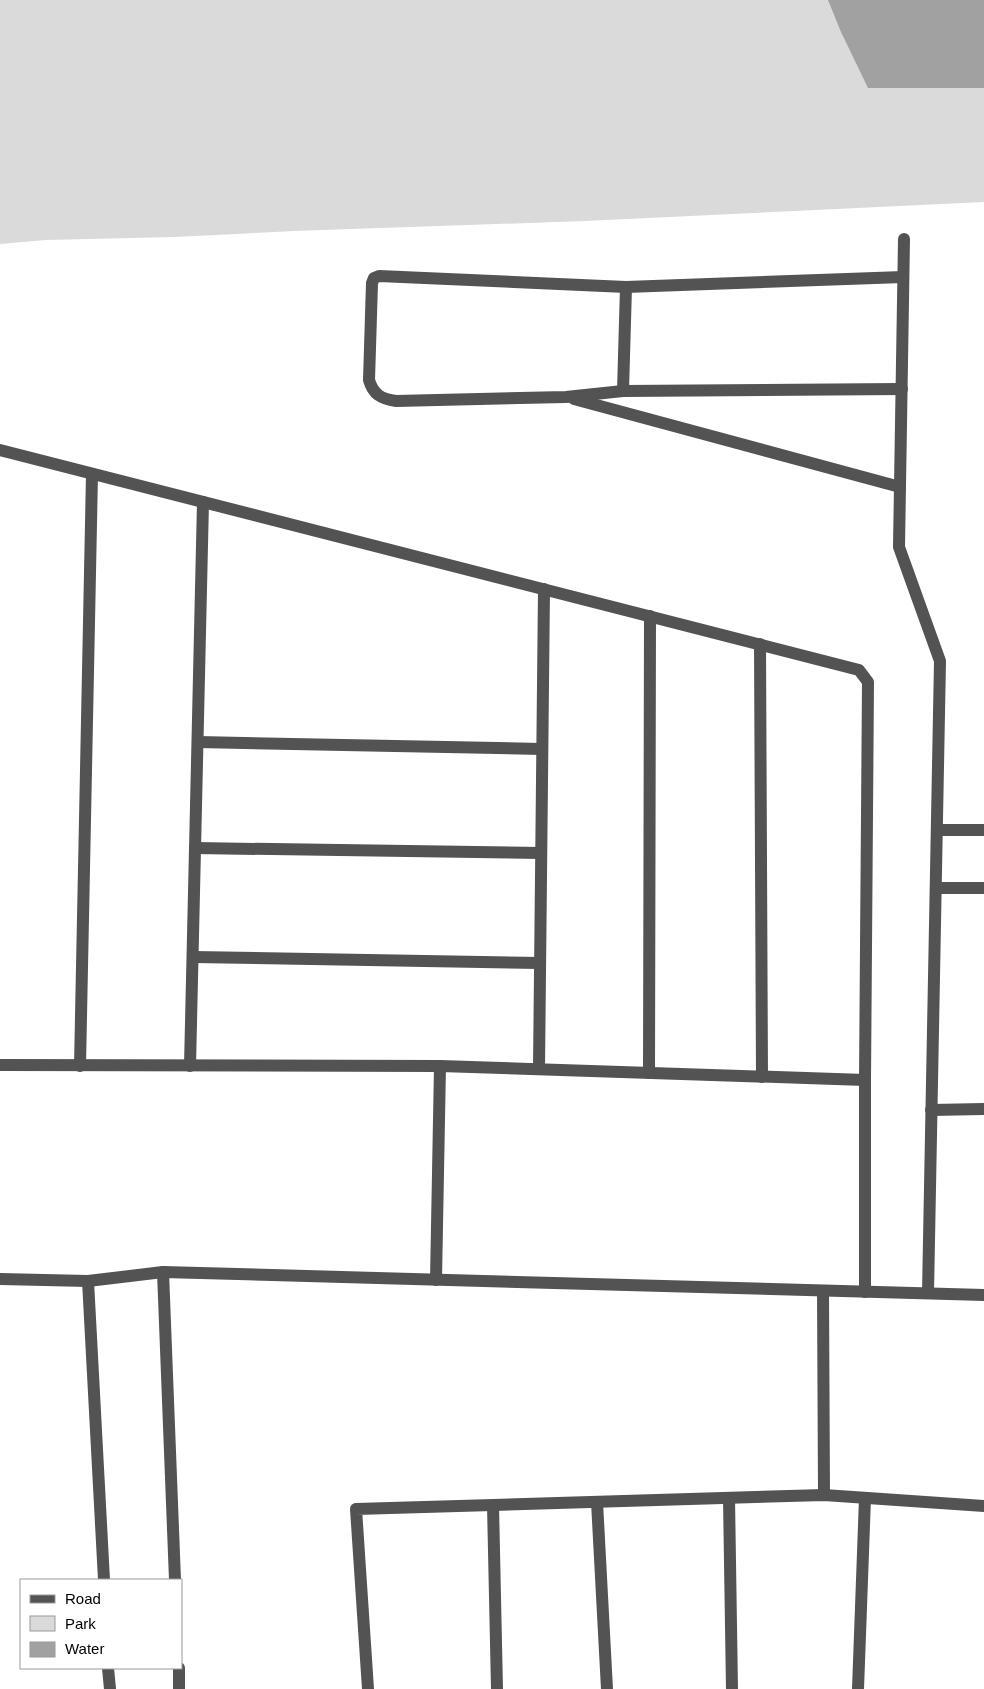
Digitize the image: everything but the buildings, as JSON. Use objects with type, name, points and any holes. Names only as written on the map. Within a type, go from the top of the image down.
[{"type":"street","points":[[904,239],[899,547],[940,660],[928,1293]]},
{"type":"street","points":[[902,389],[622,390],[566,397],[396,401],[385,400],[378,396],[372,390],[369,380],[372,283],[374,278],[379,276],[626,286],[903,277]]},
{"type":"street","points":[[622,390],[626,286]]},
{"type":"street","points":[[566,397],[900,488]]},
{"type":"street","points":[[0,450],[860,670],[868,682],[865,1292]]},
{"type":"street","points":[[80,1066],[92,474]]},
{"type":"street","points":[[190,1066],[204,502]]},
{"type":"street","points":[[539,1069],[544,589]]},
{"type":"street","points":[[650,616],[650,1073]]},
{"type":"street","points":[[760,644],[762,1077]]},
{"type":"street","points":[[198,742],[542,749]]},
{"type":"street","points":[[937,830],[984,830]]},
{"type":"street","points":[[196,848],[542,853]]},
{"type":"street","points":[[936,888],[984,888]]},
{"type":"street","points":[[193,957],[540,963]]},
{"type":"street","points":[[0,1065],[440,1066],[865,1080]]},
{"type":"street","points":[[436,1280],[440,1066]]},
{"type":"street","points":[[931,1110],[984,1109]]},
{"type":"street","points":[[163,1272],[175,1579]]},
{"type":"street","points":[[0,1278],[88,1281],[163,1272],[984,1295]]},
{"type":"street","points":[[88,1281],[104,1579]]},
{"type":"street","points":[[823,1291],[824,1495]]},
{"type":"street","points":[[368,1689],[356,1509],[824,1495],[984,1506]]},
{"type":"street","points":[[729,1498],[732,1689]]},
{"type":"street","points":[[858,1689],[865,1498]]},
{"type":"street","points":[[597,1502],[607,1689]]},
{"type":"street","points":[[493,1505],[497,1689]]},
{"type":"street","points":[[108,1669],[110,1689]]},
{"type":"street","points":[[179,1669],[179,1689]]},
{"type":"green space","points":[[0,0],[984,0],[984,202],[585,221],[174,237],[46,240],[0,244]]},
{"type":"water","points":[[828,0],[984,0],[984,88],[868,88]]}]
